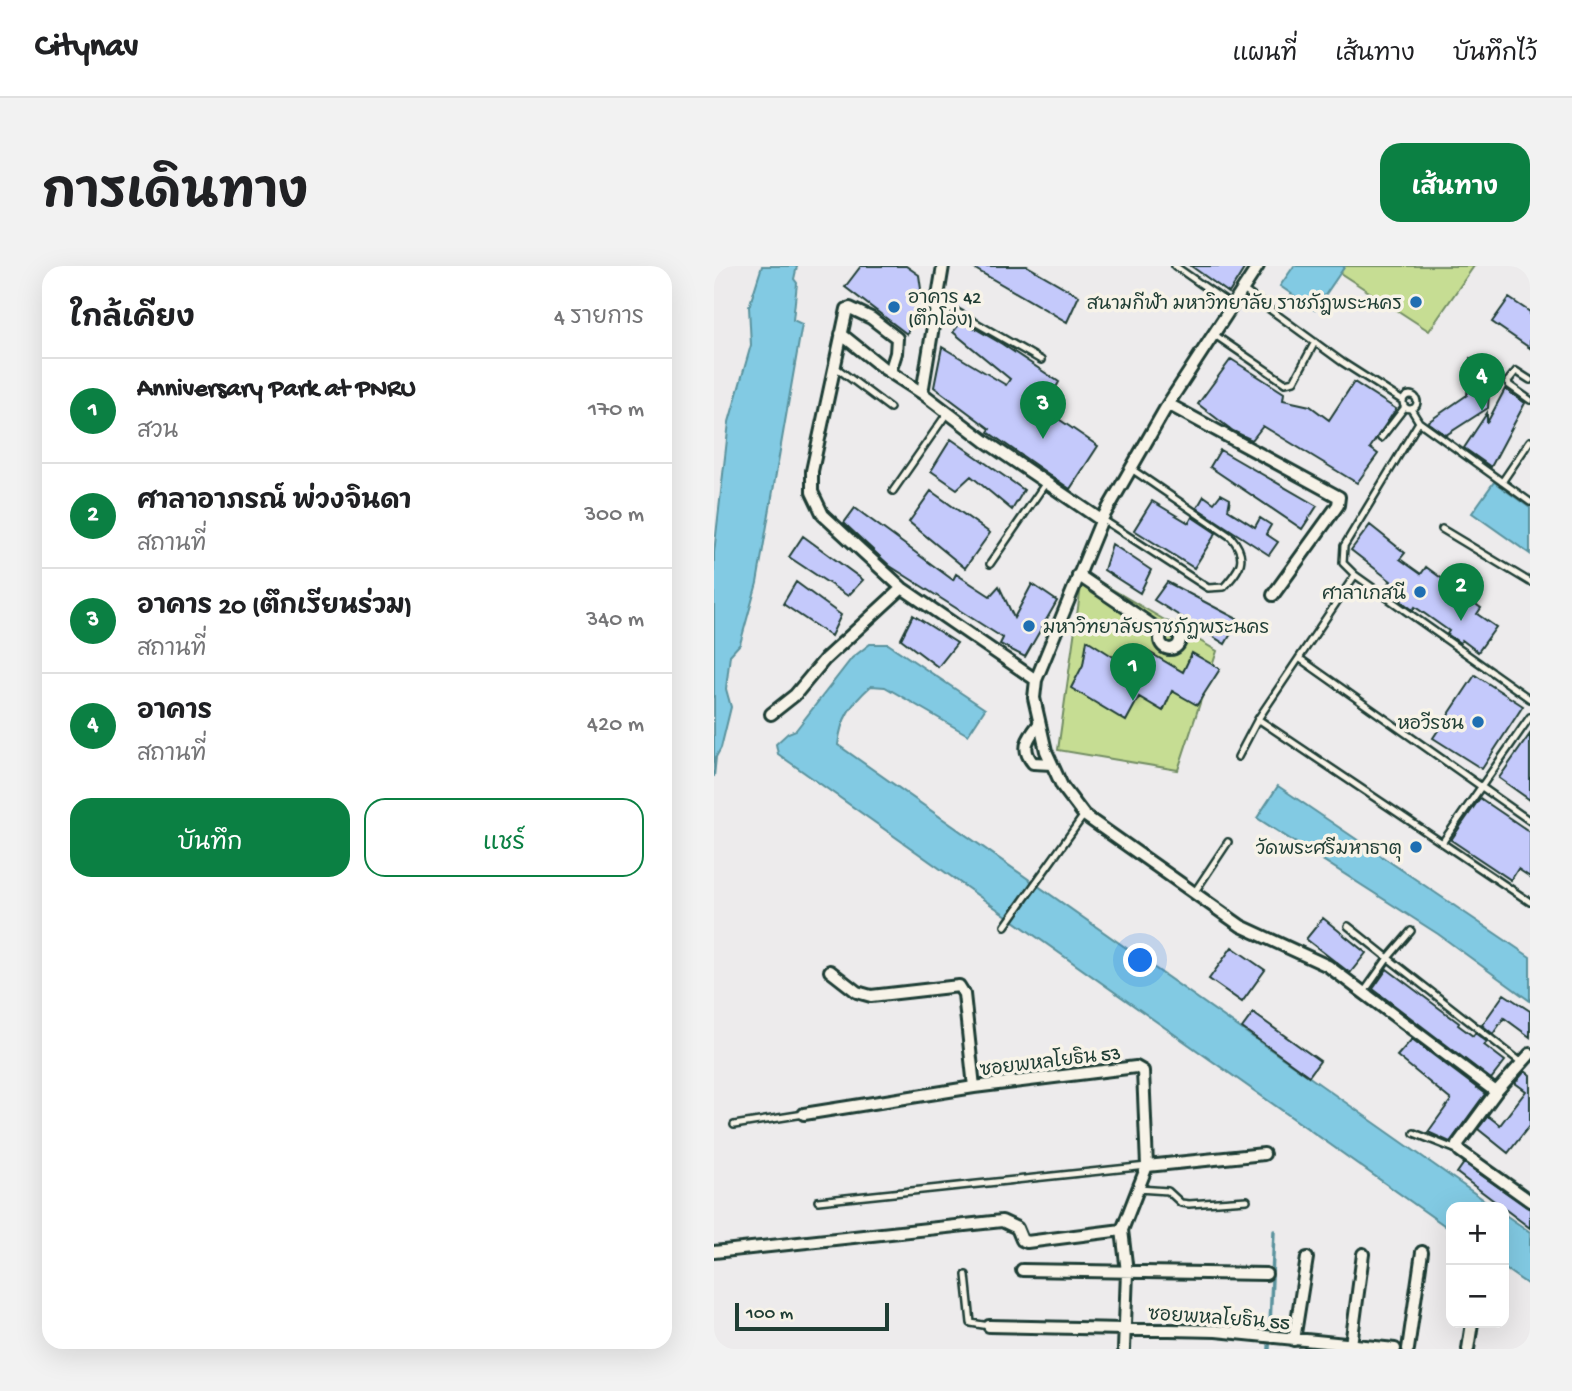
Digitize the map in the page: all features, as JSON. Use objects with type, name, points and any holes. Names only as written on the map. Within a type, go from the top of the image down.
[{"type":"street","points":[[922,393],[943,266]]},
{"type":"street","points":[[1258,266],[1168,404],[1101,520],[1036,680],[1034,698],[1039,724],[1052,764],[1067,794],[1084,815],[1258,936],[1296,950],[1328,966],[1496,1092]]},
{"type":"street","points":[[890,372],[897,338],[871,318],[850,308],[834,366],[813,471],[812,492],[823,515],[837,530],[902,588],[1036,680]]},
{"type":"street","points":[[841,334],[1045,484],[1101,520]]},
{"type":"street","points":[[1168,404],[1339,497],[1338,505],[1273,595]]},
{"type":"street","points":[[1078,575],[1162,632]]},
{"type":"street","points":[[771,714],[795,695],[825,659],[902,588]]},
{"type":"street","points":[[1039,724],[1029,737],[1026,752],[1033,763],[1052,764]]},
{"type":"street","points":[[830,971],[857,992],[871,996],[959,986],[964,994],[974,1087]]},
{"type":"street","points":[[1530,1054],[1496,1092],[1457,1145],[1460,1151],[1530,1201]]},
{"type":"street","name":"ซอยพหลโยธิน 53","points":[[804,1114],[974,1087],[1136,1067],[1143,1071],[1147,1166],[1122,1230],[1127,1272],[1124,1349]]},
{"type":"street","points":[[1147,1166],[1264,1154]]},
{"type":"street","points":[[714,1252],[1002,1221],[1017,1228],[1022,1240],[1027,1242],[1122,1230]]},
{"type":"street","points":[[1408,1349],[1422,1252]]},
{"type":"street","points":[[1351,1345],[1363,1254]]},
{"type":"street","points":[[1294,1340],[1307,1258]]},
{"type":"street","points":[[1022,1270],[1266,1274]]},
{"type":"street","name":"ซอยพหลโยธิน 55","points":[[989,1326],[1216,1331],[1395,1349]]},
{"type":"street","points":[[1468,1349],[1471,1328]]},
{"type":"lane","points":[[1175,266],[1231,305]]},
{"type":"lane","points":[[1242,289],[1407,406],[1419,422],[1530,502]]},
{"type":"lane","points":[[938,301],[1041,360]]},
{"type":"lane","points":[[1212,333],[1285,383],[1294,380],[1315,342]]},
{"type":"lane","points":[[834,366],[890,408]]},
{"type":"lane","points":[[1530,380],[1516,371],[1508,381],[1530,400]]},
{"type":"lane","points":[[1381,438],[1407,406]]},
{"type":"lane","points":[[893,491],[948,412]]},
{"type":"lane","points":[[1419,422],[1344,546],[1343,563],[1355,575],[1530,699]]},
{"type":"lane","points":[[1502,482],[1530,441]]},
{"type":"lane","points":[[1101,520],[1208,588],[1224,587],[1240,567],[1240,547],[1231,537],[1130,468]]},
{"type":"lane","points":[[990,564],[1045,484]]},
{"type":"lane","points":[[1442,529],[1530,582]]},
{"type":"lane","points":[[1238,757],[1258,719],[1355,575]]},
{"type":"lane","points":[[1299,658],[1530,821]]},
{"type":"lane","points":[[1443,843],[1530,716]]},
{"type":"lane","points":[[1258,719],[1530,902]]},
{"type":"lane","points":[[1005,926],[1084,815]]},
{"type":"lane","points":[[1194,893],[1228,842]]},
{"type":"lane","points":[[1348,926],[1521,1063]]},
{"type":"lane","points":[[1363,993],[1411,931]]},
{"type":"lane","points":[[734,1125],[804,1114]]},
{"type":"lane","points":[[1415,1133],[1460,1151]]},
{"type":"lane","points":[[818,1201],[1147,1166]]},
{"type":"lane","points":[[1138,1189],[1168,1191],[1181,1203],[1189,1204],[1247,1200]]},
{"type":"lane","points":[[966,1275],[971,1323],[989,1326]]},
{"type":"green space","name":"สนามกีฬา มหาวิทยาลัย ราชภัฎพระนคร","points":[[1345,266],[1474,266],[1429,331],[1340,273]]},
{"type":"green space","points":[[1083,572],[1217,651],[1178,770],[1058,750]]},
{"type":"water","points":[[762,266],[797,266],[793,320],[802,324],[757,583],[740,644],[730,655],[726,689],[731,707],[721,748],[716,757],[714,777],[714,553],[729,422],[751,345],[749,307]]},
{"type":"water","points":[[1294,266],[1345,266],[1315,310],[1280,286]]},
{"type":"water","points":[[1494,482],[1530,508],[1530,554],[1472,513]]},
{"type":"water","points":[[870,644],[888,644],[985,709],[968,735],[885,687],[871,686],[848,712],[838,745],[1487,1202],[1446,1202],[1446,1226],[778,754],[776,744],[788,733],[796,730],[852,658]]},
{"type":"water","points":[[1278,786],[1530,957],[1530,1001],[1438,934],[1257,818]]},
{"type":"water","points":[[1509,1217],[1530,1232],[1530,1286],[1509,1271]]},
{"type":"building","name":"อาคาร 42 (ตึกโอ่ง)","points":[[861,266],[906,266],[919,275],[921,289],[907,334],[845,287]]},
{"type":"building","points":[[970,266],[1027,266],[1079,296],[1067,322]]},
{"type":"building","points":[[1191,266],[1240,266],[1244,269],[1229,293]]},
{"type":"building","points":[[1509,298],[1530,312],[1530,348],[1492,322]]},
{"type":"building","points":[[962,321],[1059,382],[1044,409],[1098,446],[1070,489],[988,432],[990,429],[934,387],[942,347],[1006,385],[1010,379],[953,332]]},
{"type":"building","points":[[1470,358],[1491,362],[1488,408],[1446,435],[1428,422],[1467,395]]},
{"type":"building","points":[[1231,359],[1284,393],[1283,400],[1310,406],[1329,420],[1354,382],[1396,409],[1370,448],[1378,454],[1357,483],[1263,426],[1252,440],[1233,431],[1198,404]]},
{"type":"building","points":[[1505,389],[1525,403],[1491,467],[1464,448],[1487,413],[1487,423]]},
{"type":"building","points":[[951,439],[1024,490],[1012,510],[971,476],[957,489],[931,471]]},
{"type":"building","points":[[1220,450],[1317,506],[1302,529],[1210,467]]},
{"type":"building","points":[[931,491],[990,533],[965,568],[909,522]]},
{"type":"building","points":[[1221,494],[1230,499],[1228,510],[1255,527],[1260,518],[1271,525],[1266,534],[1278,542],[1269,555],[1197,508],[1204,496],[1214,503]]},
{"type":"building","points":[[1152,501],[1189,523],[1192,517],[1216,533],[1194,568],[1134,530]]},
{"type":"building","points":[[855,508],[953,580],[956,574],[990,596],[999,586],[1014,618],[1032,584],[1057,601],[1025,657],[1000,644],[1003,638],[890,566],[844,523]]},
{"type":"building","points":[[1370,525],[1405,553],[1400,559],[1421,574],[1426,567],[1448,583],[1443,590],[1456,599],[1460,593],[1481,608],[1477,614],[1496,627],[1478,652],[1462,640],[1460,643],[1447,634],[1449,631],[1415,607],[1413,610],[1401,601],[1403,598],[1386,586],[1391,581],[1351,550]]},
{"type":"building","points":[[803,536],[863,580],[848,596],[789,557]]},
{"type":"building","points":[[1112,544],[1151,570],[1140,593],[1104,570]]},
{"type":"building","points":[[796,582],[841,615],[831,636],[783,604]]},
{"type":"building","points":[[1167,582],[1239,620],[1225,644],[1154,600]]},
{"type":"building","points":[[913,615],[957,643],[938,667],[901,639]]},
{"type":"building","points":[[1087,640],[1123,663],[1137,645],[1183,672],[1192,653],[1220,669],[1197,705],[1172,691],[1163,711],[1139,697],[1126,721],[1071,688],[1083,665]]},
{"type":"building","name":"หอวีรชน","points":[[1475,675],[1523,706],[1482,769],[1433,738]]},
{"type":"building","points":[[1530,734],[1530,800],[1499,778]]},
{"type":"building","points":[[1480,798],[1530,832],[1530,877],[1518,869],[1511,880],[1451,840]]},
{"type":"building","points":[[1323,918],[1366,953],[1350,973],[1306,939]]},
{"type":"building","points":[[1232,947],[1265,970],[1242,1002],[1209,979]]},
{"type":"building","points":[[1387,969],[1473,1036],[1475,1033],[1487,1042],[1484,1045],[1505,1061],[1491,1079],[1373,989]]},
{"type":"building","points":[[1504,994],[1530,1011],[1530,1037],[1504,1018],[1493,1034],[1482,1025]]},
{"type":"building","points":[[1253,1013],[1320,1061],[1309,1076],[1242,1028]]},
{"type":"building","points":[[1412,1039],[1485,1094],[1450,1142],[1428,1132],[1451,1100],[1397,1056]]},
{"type":"building","points":[[1525,1071],[1530,1075],[1530,1125],[1508,1153],[1478,1129],[1488,1116],[1500,1125],[1526,1091],[1515,1083]]},
{"type":"building","points":[[1464,1163],[1530,1209],[1530,1228],[1509,1212],[1509,1202],[1495,1202],[1457,1173]]},
{"type":"waterway","points":[[1269,1349],[1274,1231]]},
{"type":"place","name":"สนามกีฬา มหาวิทยาลัย ราชภัฎพระนคร","points":[[1416,302]]},
{"type":"place","name":"อาคาร 42 (ตึกโอ่ง)","points":[[894,307]]},
{"type":"place","name":"อาคาร","points":[[1482,411]]},
{"type":"place","name":"อาคาร 20 (ตึกเรียนร่วม)","points":[[1043,439]]},
{"type":"place","name":"ศาลาเกสนี","points":[[1420,592]]},
{"type":"place","name":"ศาลาอาภรณ์ พ่วงจินดา","points":[[1461,621]]},
{"type":"place","name":"มหาวิทยาลัยราชภัฏพระนคร","points":[[1029,626]]},
{"type":"place","name":"Anniversary Park at PNRU","points":[[1133,701]]},
{"type":"place","name":"หอวีรชน","points":[[1478,722]]},
{"type":"place","name":"วัดพระศรีมหาธาตุ","points":[[1416,847]]}]
